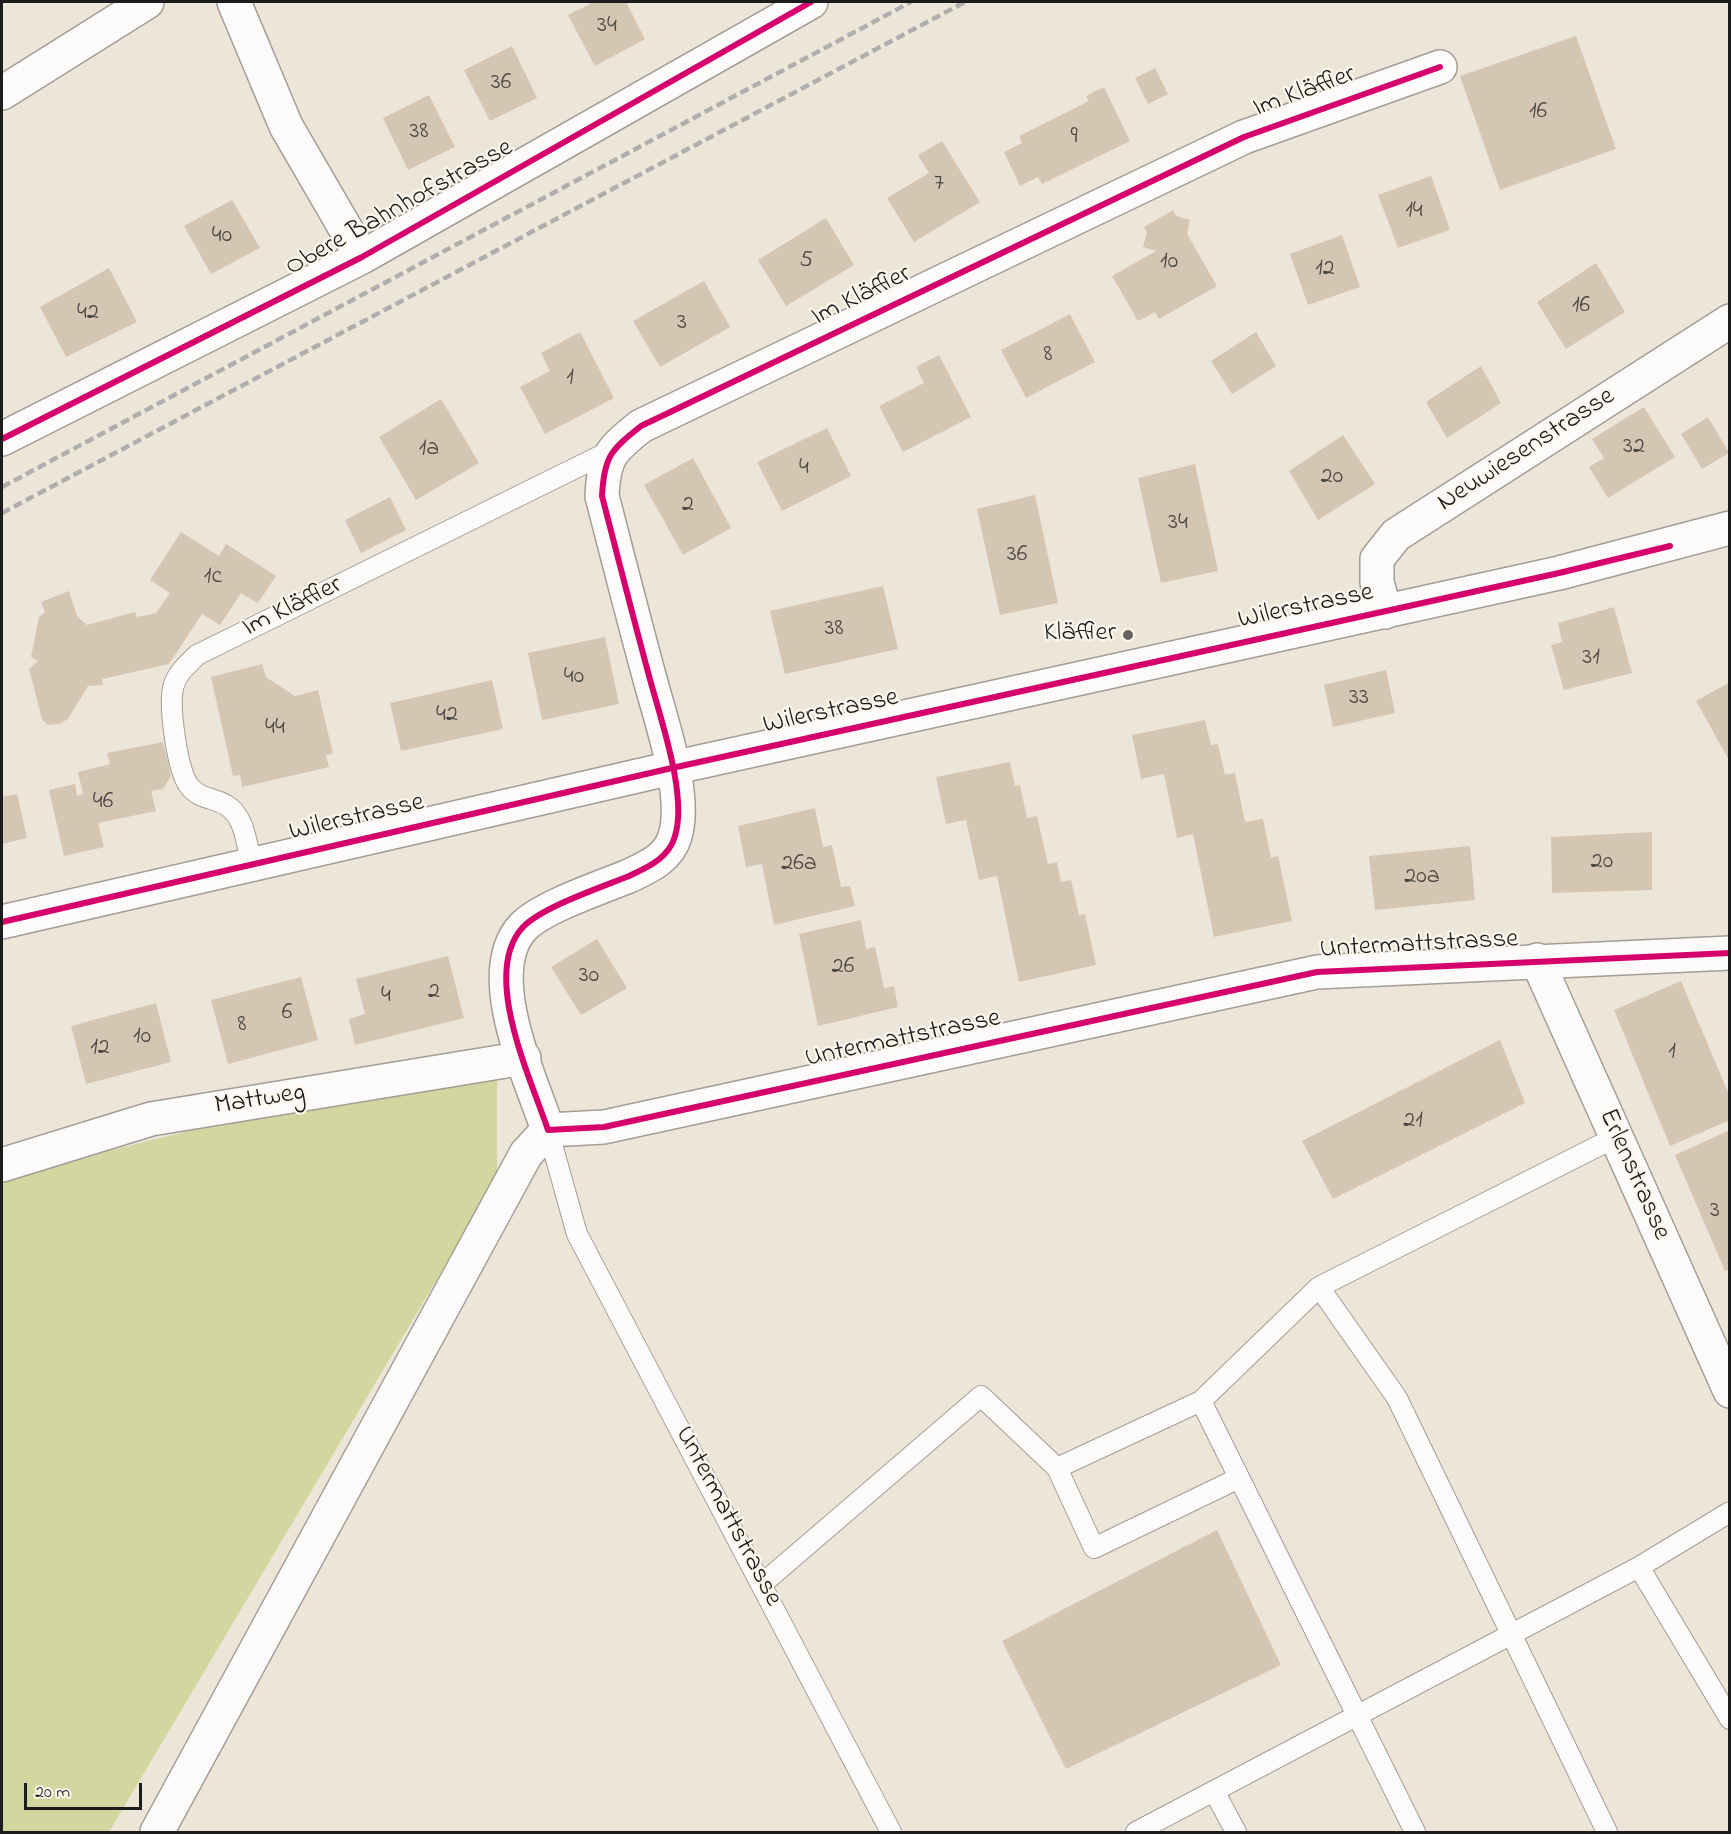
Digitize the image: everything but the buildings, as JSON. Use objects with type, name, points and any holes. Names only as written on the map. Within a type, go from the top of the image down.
[{"type":"street","points":[[2,93],[147,2]]},
{"type":"street","points":[[234,2],[286,126],[362,257]]},
{"type":"street","name":"Obere Bahnhofstrasse","points":[[2,439],[362,257],[811,2]]},
{"type":"street","name":"Im Kläffler","points":[[612,450],[641,426],[1244,137],[1440,67]]},
{"type":"street","name":"Neuwiesenstrasse","points":[[1385,612],[1377,582],[1377,558],[1396,535],[1730,321]]},
{"type":"street","points":[[612,450],[603,470],[602,496],[672,768]]},
{"type":"street","name":"Wilerstrasse","points":[[2,922],[672,768],[1570,571],[1730,528]]},
{"type":"street","name":"Untermattstrasse","points":[[672,768],[679,817],[670,849],[651,866],[544,913],[524,926],[514,940],[505,979],[509,1008],[548,1130],[604,1126],[1317,972],[1538,960],[1730,953]]},
{"type":"street","name":"Erlenstrasse","points":[[1538,960],[1730,1391]]},
{"type":"street","name":"Mattweg","points":[[2,1165],[151,1119],[524,1058]]},
{"type":"street","points":[[157,1833],[526,1154],[548,1130]]},
{"type":"lane","name":"Im Kläffler","points":[[251,864],[237,816],[226,805],[203,798],[188,786],[173,723],[173,687],[180,671],[197,655],[612,450]]},
{"type":"lane","name":"Untermattstrasse","points":[[548,1130],[577,1234],[891,1833]]},
{"type":"lane","points":[[1057,1468],[1201,1401],[1319,1287],[1616,1137]]},
{"type":"lane","points":[[1319,1287],[1397,1398],[1607,1833]]},
{"type":"lane","points":[[762,1584],[981,1396],[1057,1468],[1094,1548],[1239,1478]]},
{"type":"lane","points":[[1201,1401],[1415,1833]]},
{"type":"lane","points":[[1136,1833],[1639,1567],[1730,1512]]},
{"type":"lane","points":[[1639,1567],[1730,1719]]},
{"type":"lane","points":[[1214,1791],[1236,1833]]},
{"type":"green space","points":[[497,1055],[497,1178],[109,1832],[2,1832],[2,1177]]},
{"type":"railway","points":[[2,487],[911,2]]},
{"type":"railway","points":[[2,513],[965,2]]},
{"type":"cycle path","points":[[2,439],[362,257],[811,2]]},
{"type":"cycle path","points":[[1440,67],[1244,137],[641,426],[616,448],[607,463],[602,496],[670,754],[678,799],[678,819],[672,844],[657,861],[629,876],[558,905],[523,927],[511,947],[506,971],[513,1027],[521,1055],[548,1130],[604,1127],[1317,972],[1730,953]]},
{"type":"cycle path","points":[[2,922],[672,768],[1559,573],[1670,546]]},
{"type":"place","name":"Kläffler","points":[[1128,635]]}]
